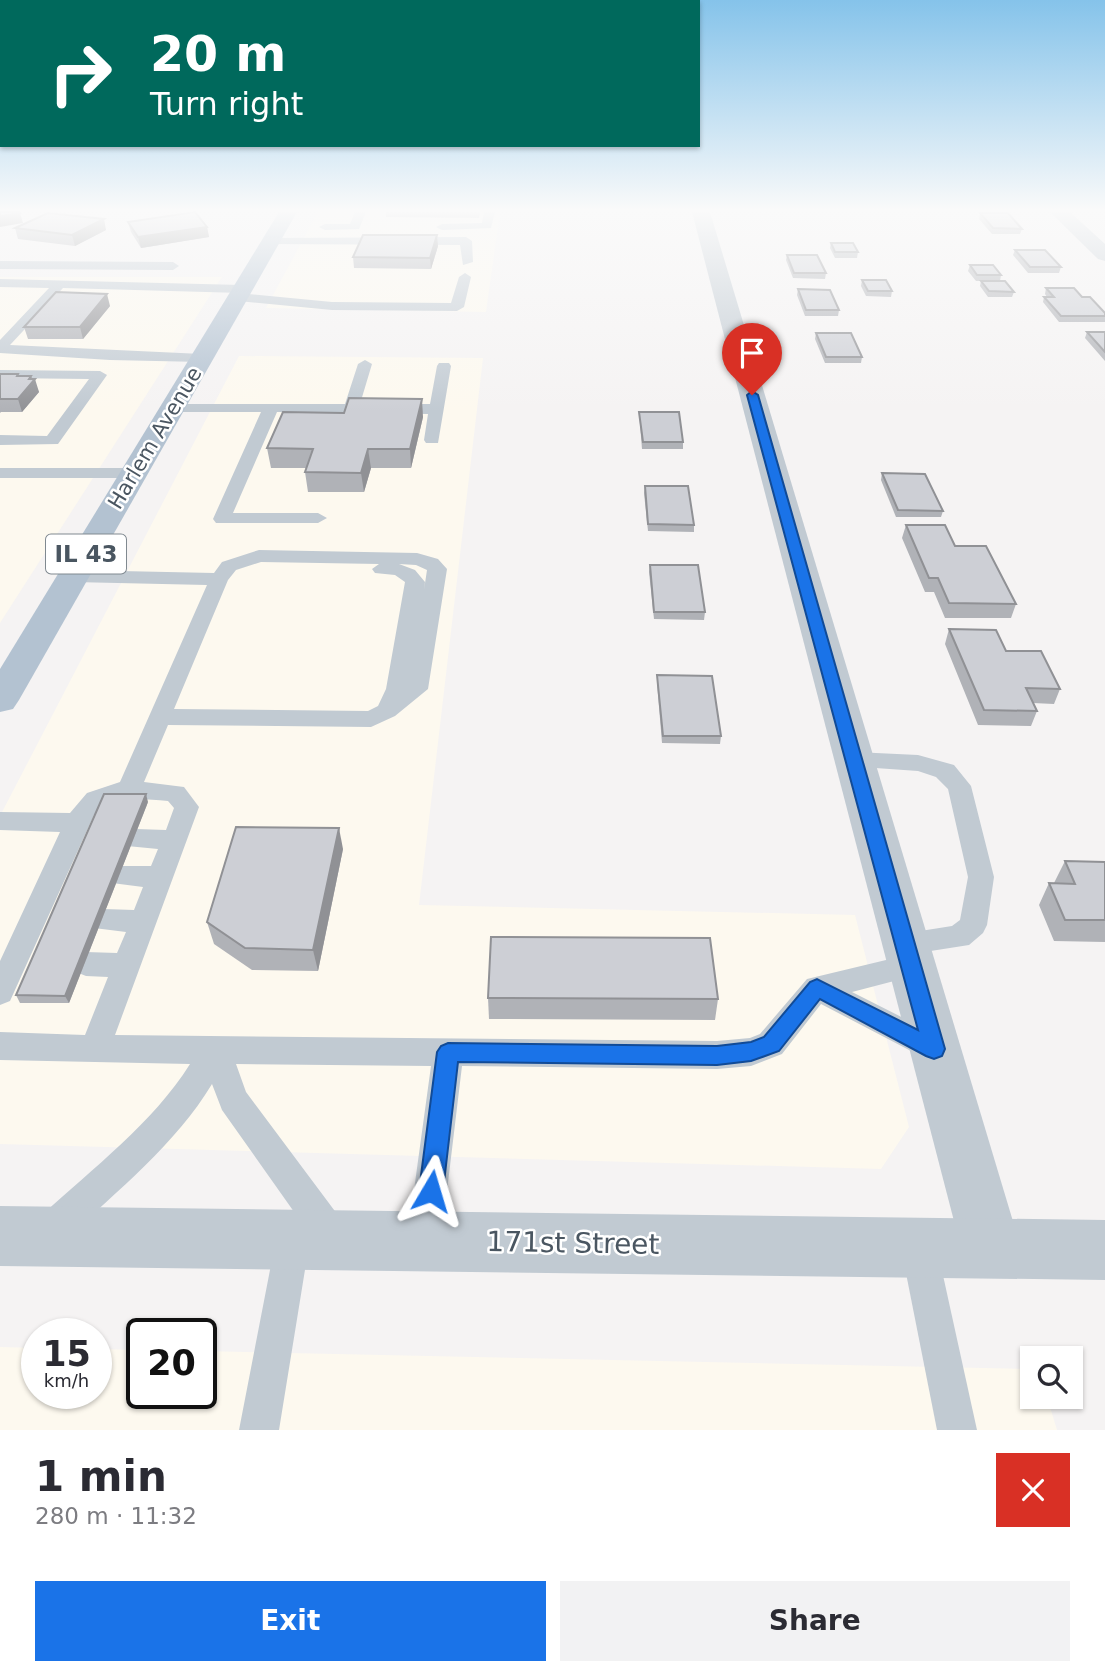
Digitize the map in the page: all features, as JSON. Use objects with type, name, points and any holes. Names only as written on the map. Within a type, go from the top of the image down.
[{"type":"main road","name":"Harlem Avenue","points":[[0,700],[249,279]]},
{"type":"street","points":[[720,279],[991,1248]]},
{"type":"street","name":"171st Street","points":[[22,1236],[1105,1250]]},
{"type":"lane","points":[[0,283],[240,293],[332,306],[457,307],[465,279]]},
{"type":"lane","points":[[7,297],[21,283]]},
{"type":"lane","points":[[0,349],[60,284]]},
{"type":"lane","points":[[0,349],[202,358]]},
{"type":"lane","points":[[351,409],[365,364]]},
{"type":"lane","points":[[432,440],[444,366]]},
{"type":"lane","points":[[0,374],[100,376],[52,441],[0,440]]},
{"type":"lane","points":[[173,407],[270,410],[437,409]]},
{"type":"lane","points":[[270,410],[222,519],[318,518]]},
{"type":"lane","points":[[0,473],[134,473]]},
{"type":"lane","points":[[73,576],[398,569],[410,574],[415,582],[397,689],[387,712],[370,719],[160,717]]},
{"type":"lane","points":[[128,791],[224,573]]},
{"type":"lane","points":[[0,1046],[717,1055],[751,1052],[771,1044],[817,988],[959,937],[973,925],[981,877],[959,786],[945,771],[918,762],[855,761]]},
{"type":"lane","points":[[0,992],[54,874],[83,833],[85,805],[109,790],[175,793],[187,807],[95,1049]]},
{"type":"lane","points":[[0,821],[83,833]]},
{"type":"lane","points":[[136,839],[175,840]]},
{"type":"lane","points":[[54,874],[85,875]]},
{"type":"lane","points":[[121,876],[160,877]]},
{"type":"lane","points":[[32,919],[65,920]]},
{"type":"lane","points":[[104,920],[143,921]]},
{"type":"lane","points":[[13,963],[46,963]]},
{"type":"lane","points":[[86,964],[126,965]]},
{"type":"lane","points":[[817,988],[934,1049]]},
{"type":"lane","points":[[22,1236],[154,1133],[188,1095],[216,1050]]},
{"type":"lane","points":[[216,1050],[233,1100],[314,1240],[259,1430]]},
{"type":"lane","points":[[424,1241],[448,1052]]},
{"type":"lane","points":[[919,1247],[957,1430]]},
{"type":"shaded area","points":[[0,279],[221,279],[0,623]]},
{"type":"shaded area","points":[[282,279],[491,279],[486,312],[266,308]]},
{"type":"shaded area","points":[[239,356],[483,358],[419,905],[855,915],[909,1127],[881,1169],[0,1144],[0,816]]},
{"type":"shaded area","points":[[0,1347],[21,1348],[21,1409],[112,1409],[112,1349],[126,1350],[126,1409],[217,1409],[217,1351],[1020,1369],[1020,1409],[1051,1409],[1057,1430],[0,1430]]},
{"type":"building","points":[[862,280],[886,280],[892,291],[868,291]]},
{"type":"building","points":[[981,281],[1005,281],[1014,292],[989,291]]},
{"type":"building","points":[[1046,288],[1074,288],[1082,297],[1090,297],[1105,316],[1061,316],[1044,297],[1054,297]]},
{"type":"building","points":[[798,289],[830,290],[839,310],[806,310]]},
{"type":"building","points":[[56,292],[107,294],[80,327],[24,327]]},
{"type":"building","points":[[1087,332],[1105,332],[1105,352]]},
{"type":"building","points":[[816,333],[851,333],[862,357],[826,357]]},
{"type":"building","points":[[0,374],[18,374],[17,376],[31,376],[29,379],[35,379],[18,399],[0,399]]},
{"type":"building","points":[[349,398],[422,399],[410,449],[368,449],[361,473],[305,472],[313,449],[267,448],[283,412],[344,413]]},
{"type":"building","points":[[639,412],[679,412],[683,442],[643,442]]},
{"type":"building","points":[[882,473],[925,474],[943,511],[898,510]]},
{"type":"building","points":[[645,486],[688,486],[694,525],[648,524]]},
{"type":"building","points":[[906,525],[945,525],[955,546],[986,546],[1016,604],[949,603],[938,578],[929,578]]},
{"type":"building","points":[[650,565],[698,565],[705,612],[654,612]]},
{"type":"building","points":[[949,629],[996,630],[1006,651],[1041,651],[1060,689],[1026,688],[1037,711],[984,710]]},
{"type":"building","points":[[657,675],[712,676],[721,736],[663,736]]},
{"type":"building","points":[[104,794],[146,794],[65,996],[16,995]]},
{"type":"building","points":[[236,827],[339,828],[313,950],[245,948],[207,922]]},
{"type":"building","points":[[1065,861],[1105,862],[1105,920],[1065,920],[1049,883],[1075,884]]},
{"type":"building","points":[[491,937],[710,938],[718,999],[488,998]]},
{"type":"route","points":[[431,1191],[448,1052],[717,1055],[751,1052],[771,1044],[817,988],[934,1049],[752,395]]}]
